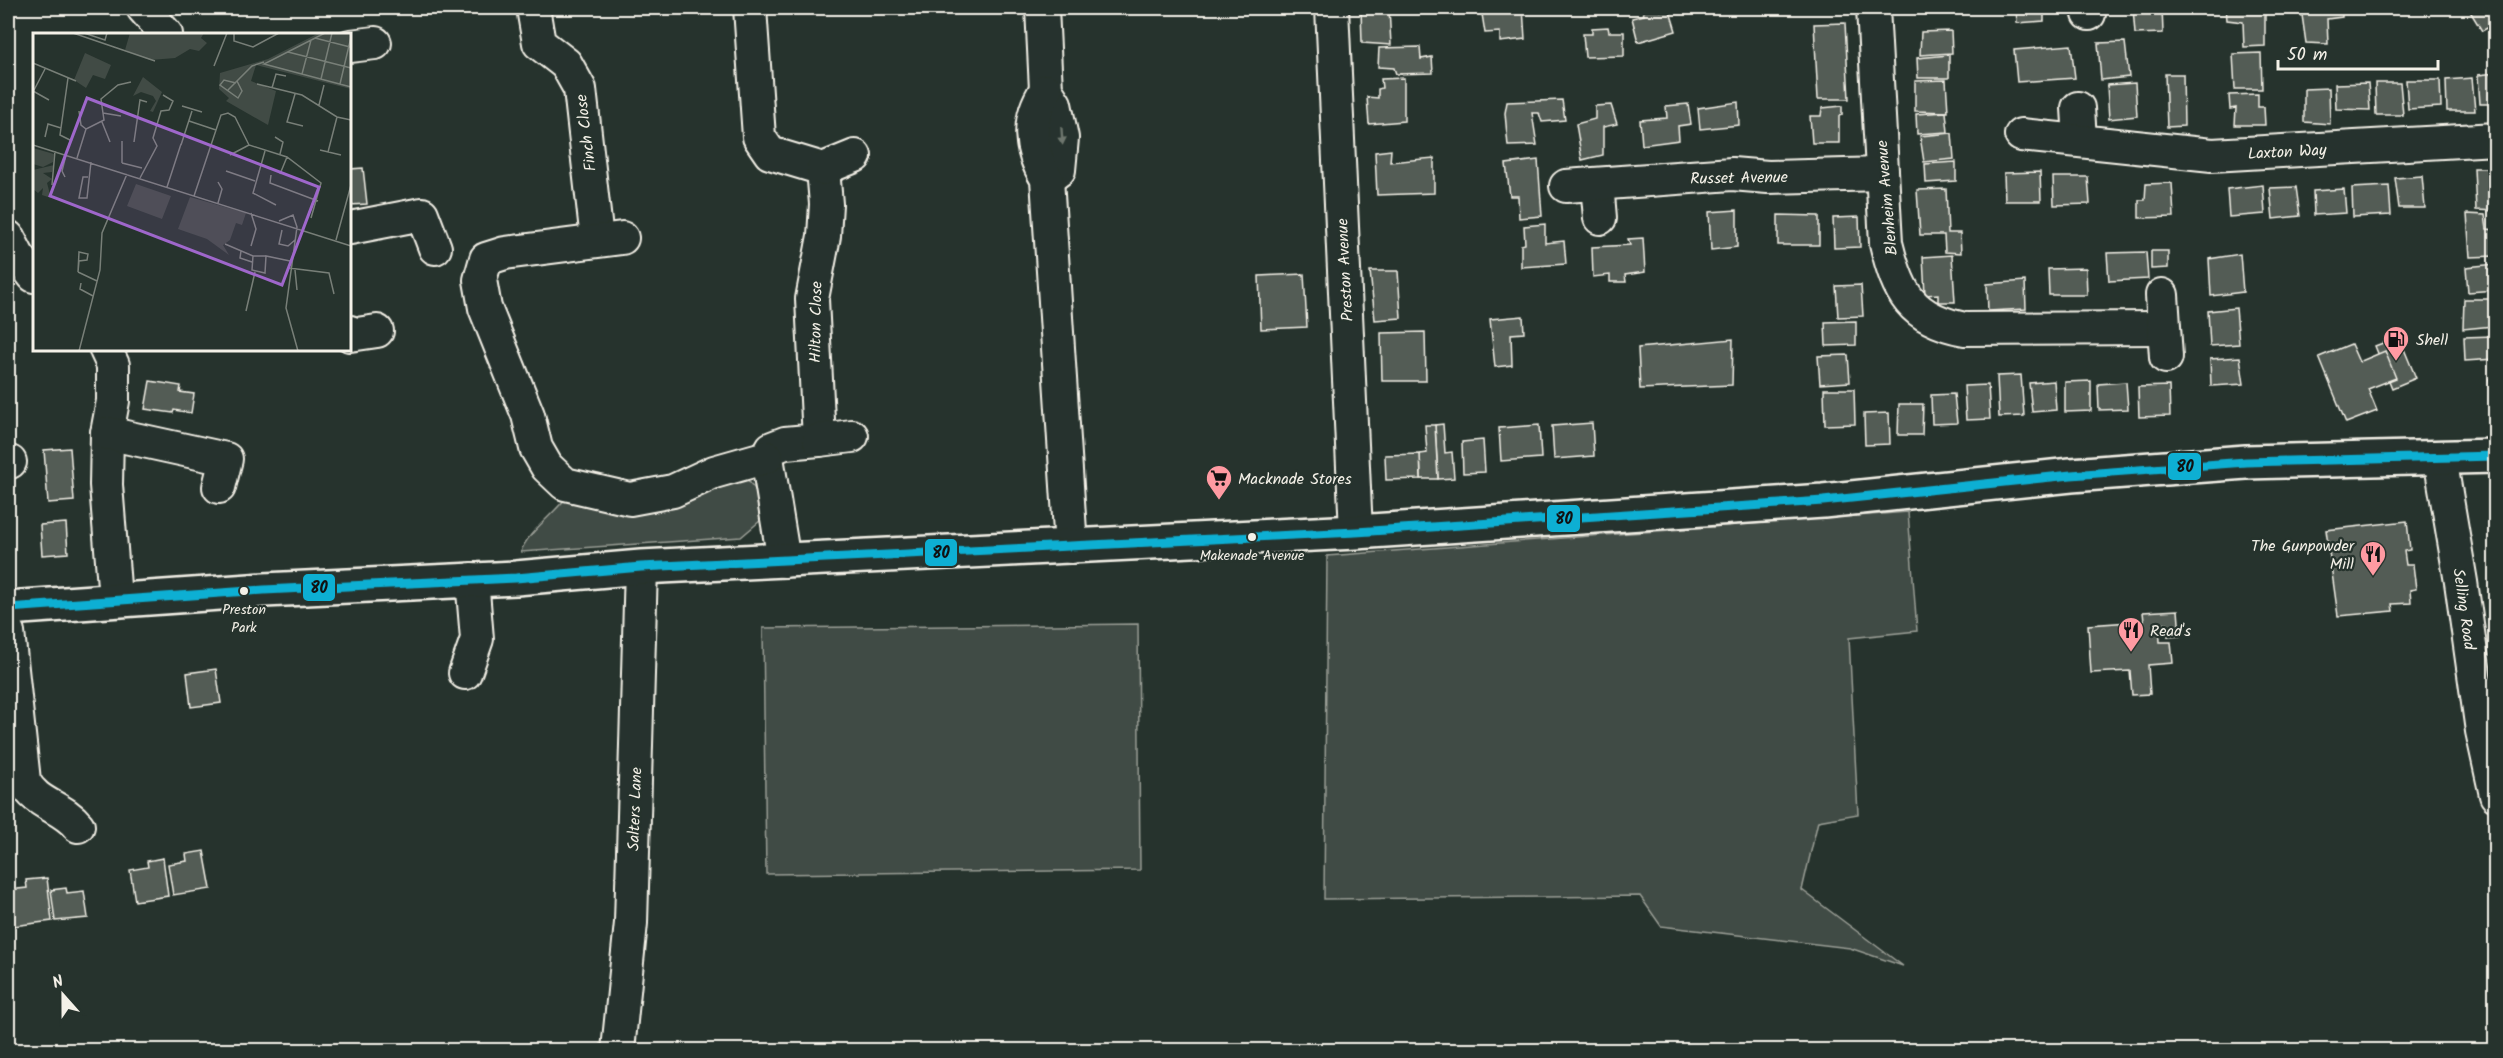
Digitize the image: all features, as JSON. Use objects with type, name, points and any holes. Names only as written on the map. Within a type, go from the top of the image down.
[{"type":"main road","points":[[8,608],[115,599],[641,567],[1356,532],[1823,501],[2246,462],[2496,456]]},
{"type":"street","points":[[143,8],[165,33]]},
{"type":"street","name":"Finch Close","points":[[533,8],[539,43],[566,64],[580,89],[610,239],[496,256],[486,260],[480,280],[497,307],[505,339],[507,363],[528,415],[548,436],[563,460],[565,484],[630,500],[673,491],[714,472],[767,457]]},
{"type":"street","points":[[750,8],[759,137],[770,153],[823,168],[855,156]]},
{"type":"street","points":[[1042,8],[1046,90],[1035,110],[1032,145],[1038,164],[1047,179],[1071,547]]},
{"type":"street","name":"Preston Avenue","points":[[1332,8],[1356,532]]},
{"type":"street","name":"Blenheim Avenue","points":[[1873,8],[1886,243],[1893,272],[1902,293],[1922,314],[1941,324],[1965,329],[2165,342],[2162,295]]},
{"type":"street","points":[[2078,108],[2080,140]]},
{"type":"street","name":"Laxton Way","points":[[2021,135],[2212,155],[2496,139]]},
{"type":"street","name":"Hilton Close","points":[[819,440],[812,299],[824,236],[826,204],[823,168]]},
{"type":"street","name":"Russet Avenue","points":[[1566,186],[1732,174],[1768,177],[1882,174]]},
{"type":"street","points":[[1597,184],[1600,218]]},
{"type":"street","points":[[351,228],[422,214],[435,248]]},
{"type":"street","points":[[8,237],[18,256],[33,275]]},
{"type":"street","points":[[106,351],[112,365],[113,401],[107,433],[106,485],[115,599]]},
{"type":"street","points":[[107,433],[226,459],[219,487]]},
{"type":"street","points":[[783,561],[767,457],[772,448],[785,443],[852,436]]},
{"type":"street","name":"Selling Road","points":[[2440,458],[2461,582],[2482,730],[2496,795]]},
{"type":"street","name":"Salters Lane","points":[[618,1050],[631,923],[641,567]]},
{"type":"street","points":[[465,674],[477,639],[472,579]]},
{"type":"street","points":[[8,632],[24,781],[38,800],[59,808],[78,826]]},
{"type":"shaded area","points":[[746,478],[759,494],[761,520],[741,537],[521,552],[535,530],[570,493],[720,484]]},
{"type":"shaded area","points":[[1908,512],[1917,631],[1849,638],[1858,814],[1818,821],[1802,890],[1903,966],[1850,948],[1661,926],[1640,896],[1324,899],[1327,556]]},
{"type":"shaded area","points":[[1138,624],[1140,870],[766,874],[763,628]]},
{"type":"building","points":[[1361,8],[1389,8],[1391,45],[1362,43]]},
{"type":"building","points":[[1488,8],[1523,8],[1525,39],[1500,42],[1500,32],[1485,33],[1482,14],[1489,14]]},
{"type":"building","points":[[1659,8],[1660,11],[1669,8],[1676,31],[1638,42],[1632,18],[1644,15],[1643,11]]},
{"type":"building","points":[[2016,8],[2044,8],[2044,21],[2017,23]]},
{"type":"building","points":[[2133,8],[2162,8],[2163,33],[2135,34]]},
{"type":"building","points":[[2226,8],[2265,8],[2265,46],[2244,47],[2243,22],[2227,20]]},
{"type":"building","points":[[2301,8],[2342,8],[2342,17],[2327,19],[2328,44],[2306,43]]},
{"type":"building","points":[[2468,8],[2496,8],[2496,23],[2482,31]]},
{"type":"building","points":[[1845,23],[1849,99],[1818,99],[1814,24]]},
{"type":"building","points":[[1608,27],[1609,32],[1624,32],[1624,56],[1585,57],[1583,34],[1592,34],[1592,28]]},
{"type":"building","points":[[1951,31],[1952,53],[1920,55],[1921,32]]},
{"type":"building","points":[[2125,42],[2129,77],[2101,80],[2098,43]]},
{"type":"building","points":[[2071,45],[2075,78],[2017,82],[2014,50]]},
{"type":"building","points":[[1420,47],[1421,59],[1432,57],[1433,73],[1396,74],[1394,68],[1378,67],[1379,48]]},
{"type":"building","points":[[2261,53],[2262,89],[2235,89],[2233,54]]},
{"type":"building","points":[[1949,55],[1949,78],[1918,78],[1917,58]]},
{"type":"building","points":[[2496,73],[2496,104],[2480,104],[2478,75]]},
{"type":"building","points":[[2165,74],[2183,74],[2184,126],[2167,127]]},
{"type":"building","points":[[1404,78],[1404,121],[1369,124],[1367,97],[1378,98],[1378,89],[1382,88],[1381,79]]},
{"type":"building","points":[[2472,78],[2475,111],[2447,111],[2446,80]]},
{"type":"building","points":[[1946,80],[1948,112],[1915,111],[1915,81]]},
{"type":"building","points":[[2406,80],[2440,80],[2441,107],[2408,109]]},
{"type":"building","points":[[2135,83],[2137,116],[2109,119],[2107,85]]},
{"type":"building","points":[[2368,83],[2370,110],[2336,109],[2335,84]]},
{"type":"building","points":[[2375,83],[2400,83],[2403,115],[2376,115]]},
{"type":"building","points":[[2329,88],[2330,124],[2304,122],[2304,89]]},
{"type":"building","points":[[2258,94],[2258,107],[2264,107],[2265,125],[2235,125],[2236,108],[2230,109],[2229,95]]},
{"type":"building","points":[[1562,100],[1565,120],[1542,122],[1539,113],[1532,113],[1537,145],[1508,146],[1505,113],[1507,102]]},
{"type":"building","points":[[1738,102],[1739,125],[1700,129],[1698,108]]},
{"type":"building","points":[[1688,104],[1691,124],[1678,126],[1679,140],[1642,145],[1640,120],[1667,118],[1666,106]]},
{"type":"building","points":[[1611,105],[1617,124],[1603,127],[1603,155],[1582,160],[1576,124],[1595,119],[1595,106]]},
{"type":"building","points":[[1842,106],[1842,115],[1839,116],[1839,143],[1812,143],[1810,116],[1821,116],[1822,108]]},
{"type":"building","points":[[1946,112],[1948,132],[1917,134],[1916,114]]},
{"type":"building","points":[[1952,133],[1954,159],[1924,162],[1920,136]]},
{"type":"building","points":[[1391,150],[1390,162],[1434,158],[1434,193],[1377,195],[1375,152]]},
{"type":"building","points":[[1538,160],[1542,216],[1519,218],[1518,196],[1510,196],[1506,164]]},
{"type":"building","points":[[1956,162],[1956,181],[1926,183],[1925,164]]},
{"type":"building","points":[[363,168],[367,204],[351,205],[351,169]]},
{"type":"building","points":[[2474,168],[2496,168],[2496,211],[2476,210]]},
{"type":"building","points":[[2040,172],[2041,201],[2005,201],[2004,173]]},
{"type":"building","points":[[2422,176],[2425,208],[2399,208],[2395,178]]},
{"type":"building","points":[[2053,177],[2088,177],[2090,204],[2054,205]]},
{"type":"building","points":[[2172,183],[2174,217],[2139,218],[2139,200],[2145,200],[2146,184]]},
{"type":"building","points":[[2263,185],[2265,214],[2229,217],[2227,189]]},
{"type":"building","points":[[2389,186],[2391,215],[2353,217],[2352,188]]},
{"type":"building","points":[[2296,187],[2300,216],[2273,219],[2270,188]]},
{"type":"building","points":[[1946,189],[1948,233],[1960,233],[1961,253],[1945,252],[1944,235],[1920,235],[1917,190]]},
{"type":"building","points":[[2344,189],[2346,213],[2314,215],[2313,191]]},
{"type":"building","points":[[1737,210],[1737,247],[1711,250],[1709,212]]},
{"type":"building","points":[[2467,214],[2485,215],[2487,229],[2496,230],[2496,256],[2470,257]]},
{"type":"building","points":[[1778,215],[1819,216],[1819,245],[1778,245]]},
{"type":"building","points":[[1859,217],[1860,247],[1834,248],[1833,218]]},
{"type":"building","points":[[1545,224],[1545,243],[1564,241],[1566,264],[1521,267],[1521,245],[1525,244],[1524,226]]},
{"type":"building","points":[[1643,238],[1645,272],[1625,275],[1626,282],[1610,282],[1610,275],[1593,277],[1592,247],[1630,245],[1628,239]]},
{"type":"building","points":[[2151,251],[2168,251],[2168,268],[2151,269]]},
{"type":"building","points":[[2146,252],[2148,279],[2109,281],[2107,253]]},
{"type":"building","points":[[2240,254],[2243,292],[2211,296],[2209,259]]},
{"type":"building","points":[[1952,255],[1955,302],[1938,302],[1938,294],[1925,295],[1923,257]]},
{"type":"building","points":[[2496,264],[2496,290],[2468,292],[2466,267]]},
{"type":"building","points":[[2086,268],[2087,295],[2049,295],[2048,269]]},
{"type":"building","points":[[1370,271],[1398,271],[1401,318],[1375,320]]},
{"type":"building","points":[[1304,274],[1307,327],[1261,329],[1259,276]]},
{"type":"building","points":[[2025,281],[2026,309],[1988,311],[1987,284]]},
{"type":"building","points":[[1861,285],[1863,316],[1838,317],[1836,286]]},
{"type":"building","points":[[2464,299],[2493,299],[2493,326],[2463,329]]},
{"type":"building","points":[[2236,308],[2239,344],[2210,346],[2208,311]]},
{"type":"building","points":[[1523,316],[1524,333],[1511,334],[1512,365],[1495,367],[1490,319]]},
{"type":"building","points":[[1856,321],[1856,345],[1826,346],[1825,322]]},
{"type":"building","points":[[1425,332],[1426,381],[1382,381],[1381,333]]},
{"type":"building","points":[[2494,336],[2495,359],[2465,361],[2464,337]]},
{"type":"building","name":"Shell","points":[[2399,337],[2416,378],[2392,388],[2375,346]]},
{"type":"building","points":[[1733,339],[1732,385],[1640,389],[1638,348]]},
{"type":"building","points":[[2351,344],[2359,362],[2385,351],[2396,378],[2368,389],[2377,411],[2346,423],[2319,357]]},
{"type":"building","points":[[1848,355],[1850,382],[1820,384],[1818,356]]},
{"type":"building","points":[[2240,357],[2244,384],[2211,386],[2210,359]]},
{"type":"building","points":[[2021,375],[2024,416],[1999,417],[1997,376]]},
{"type":"building","points":[[2496,378],[2496,398],[2492,399],[2489,379]]},
{"type":"building","points":[[150,381],[181,386],[180,392],[194,394],[191,413],[145,409]]},
{"type":"building","points":[[2054,381],[2056,410],[2032,412],[2029,383]]},
{"type":"building","points":[[2091,381],[2091,411],[2065,412],[2065,382]]},
{"type":"building","points":[[2126,382],[2128,409],[2099,410],[2098,384]]},
{"type":"building","points":[[1988,385],[1990,419],[1966,420],[1964,386]]},
{"type":"building","points":[[2169,386],[2170,416],[2139,417],[2138,387]]},
{"type":"building","points":[[1824,389],[1854,389],[1855,424],[1825,425]]},
{"type":"building","points":[[1954,394],[1957,423],[1932,424],[1931,395]]},
{"type":"building","points":[[1899,404],[1923,404],[1922,435],[1898,435]]},
{"type":"building","points":[[1889,413],[1890,444],[1865,445],[1864,414]]},
{"type":"building","points":[[1592,423],[1594,456],[1554,459],[1552,426]]},
{"type":"building","points":[[1443,424],[1445,453],[1452,452],[1454,478],[1438,479],[1435,425]]},
{"type":"building","points":[[1425,425],[1435,425],[1438,479],[1421,479],[1420,454],[1427,453]]},
{"type":"building","points":[[1539,425],[1541,458],[1501,461],[1499,428]]},
{"type":"building","points":[[1483,440],[1485,472],[1463,473],[1462,442]]},
{"type":"building","points":[[70,448],[74,501],[48,503],[44,450]]},
{"type":"building","points":[[1420,454],[1421,479],[1386,480],[1385,455]]},
{"type":"building","name":"The Gunpowder Mill","points":[[2407,521],[2410,550],[2404,551],[2406,565],[2413,565],[2416,589],[2410,590],[2411,603],[2392,604],[2393,611],[2338,616],[2326,530]]},
{"type":"building","points":[[66,523],[68,553],[42,555],[40,525]]},
{"type":"building","name":"Read's","points":[[2178,610],[2180,636],[2168,637],[2167,624],[2159,624],[2160,642],[2171,642],[2173,663],[2148,665],[2150,694],[2132,695],[2130,671],[2091,673],[2088,625],[2144,621],[2143,612]]},
{"type":"building","points":[[216,669],[221,703],[191,707],[187,673]]},
{"type":"building","points":[[204,851],[211,889],[173,895],[168,864],[187,861],[186,854]]},
{"type":"building","points":[[163,858],[168,896],[135,901],[130,870],[148,867],[147,861]]},
{"type":"building","points":[[47,878],[52,921],[13,926],[9,890],[27,888],[26,880]]},
{"type":"building","points":[[66,888],[67,893],[84,891],[88,918],[55,921],[51,890]]},
{"type":"transit line","name":"80","points":[[8,608],[264,590],[516,578],[641,567],[1356,532],[1823,501],[2071,475],[2246,462],[2496,456]]},
{"type":"place","name":"Shell","points":[[2396,362]]},
{"type":"place","name":"Macknade Stores","points":[[1219,501]]},
{"type":"place","name":"Makenade Avenue","points":[[1252,537]]},
{"type":"place","name":"The Gunpowder Mill","points":[[2373,577]]},
{"type":"place","name":"Preston Park","points":[[244,591]]},
{"type":"place","name":"Read's","points":[[2131,653]]}]
